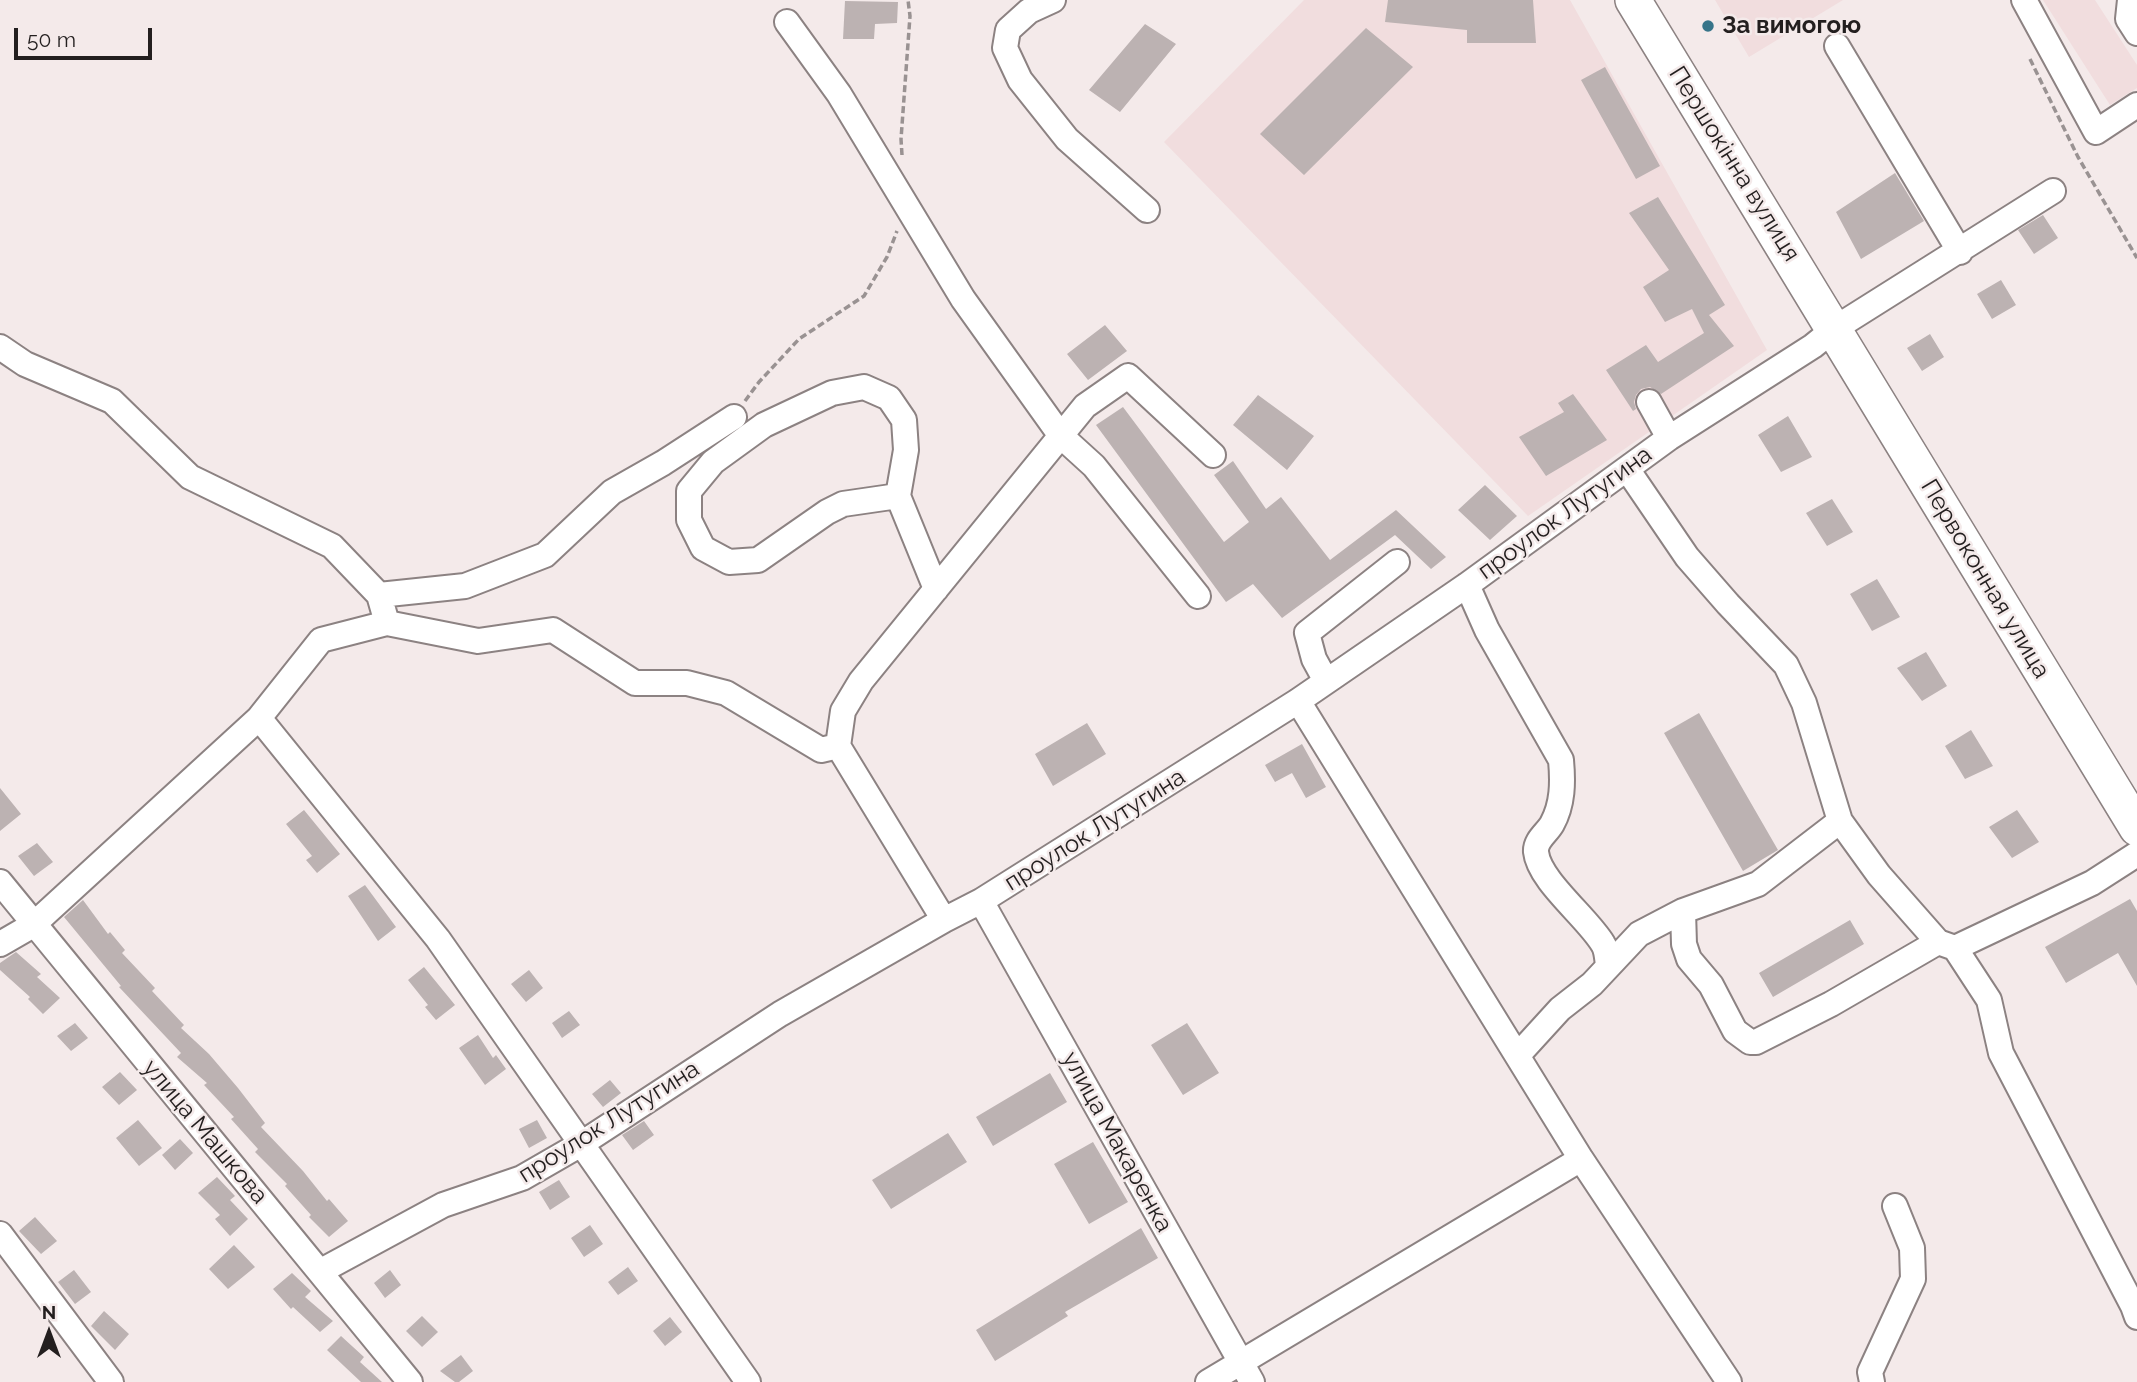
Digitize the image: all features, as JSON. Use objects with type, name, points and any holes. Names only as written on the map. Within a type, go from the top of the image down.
[{"type":"highway","name":"Першокінна вулиця","points":[[1633,0],[1834,329]]},
{"type":"highway","name":"Первоконная улица","points":[[1834,329],[2137,828]]},
{"type":"street","points":[[1053,0],[1029,10],[1009,30],[1005,48],[1020,80],[1067,139],[1147,210]]},
{"type":"street","points":[[2024,0],[2096,132],[2137,105]]},
{"type":"street","points":[[2130,0],[2128,19],[2137,33]]},
{"type":"street","points":[[787,22],[839,94],[963,299],[1061,436],[1094,466],[1198,596]]},
{"type":"street","points":[[1838,46],[1960,252]]},
{"type":"street","name":"проулок Лутугина","points":[[321,1271],[443,1205],[522,1178],[581,1144],[780,1014],[981,901],[1298,701],[1467,585],[1669,438],[1813,346],[1834,329],[2053,191]]},
{"type":"street","points":[[0,347],[24,364],[112,401],[190,477],[332,546],[379,595],[387,623]]},
{"type":"street","points":[[944,920],[838,746],[843,711],[855,691],[1085,406],[1128,376],[1213,456]]},
{"type":"street","points":[[898,496],[844,504],[827,512],[758,559],[729,562],[703,548],[689,520],[690,491],[713,462],[764,425],[832,393],[864,387],[889,398],[905,420],[906,450],[898,496],[936,589]]},
{"type":"street","points":[[1648,402],[1669,438]]},
{"type":"street","points":[[379,595],[465,586],[545,555],[612,492],[734,417]]},
{"type":"street","points":[[1626,469],[1687,557],[1786,665],[1804,703],[1840,821],[1879,875],[1946,945],[1989,1000],[2001,1054],[2137,1317]]},
{"type":"street","points":[[1326,681],[1314,659],[1307,632],[1397,562]]},
{"type":"street","points":[[1467,585],[1487,630],[1561,760],[1561,799],[1552,824],[1538,842],[1536,852],[1542,870],[1604,946],[1608,965]]},
{"type":"street","points":[[0,944],[33,925],[259,718],[321,640],[387,623],[478,641],[553,630],[635,683],[687,683],[726,693],[821,750],[838,746]]},
{"type":"street","points":[[1298,701],[1581,1159],[1729,1382]]},
{"type":"street","points":[[259,718],[438,939],[748,1382]]},
{"type":"street","points":[[1518,1055],[1560,1009],[1592,984],[1639,934],[1683,911],[1758,884],[1840,821]]},
{"type":"street","points":[[1683,911],[1684,944],[1689,959],[1711,985],[1735,1031],[1750,1042],[1756,1042],[1946,945],[2092,883],[2137,854]]},
{"type":"street","name":"улица Машкова","points":[[0,882],[410,1382]]},
{"type":"street","name":"улица Макаренка","points":[[981,901],[1246,1372]]},
{"type":"street","points":[[1208,1382],[1246,1372],[1581,1159]]},
{"type":"street","points":[[1866,1379],[1913,1279],[1912,1248],[1895,1206]]},
{"type":"street","points":[[0,1234],[111,1382]]},
{"type":"path","points":[[903,166],[901,139],[911,16],[908,0]]},
{"type":"path","points":[[2024,48],[2078,157],[2137,258]]},
{"type":"path","points":[[734,417],[759,382],[799,339],[864,296],[887,257],[906,207]]},
{"type":"shaded area","points":[[1304,0],[1570,0],[1767,350],[1528,516],[1164,142]]},
{"type":"shaded area","points":[[1715,0],[1843,0],[1749,57]]},
{"type":"shaded area","points":[[2043,0],[2095,0],[2137,65],[2137,88],[2110,105]]},
{"type":"building","points":[[1388,0],[1533,0],[1536,43],[1467,43],[1467,30],[1385,22]]},
{"type":"building","points":[[845,1],[898,2],[897,23],[875,24],[874,39],[843,39]]},
{"type":"building","points":[[1145,24],[1176,44],[1120,112],[1089,90]]},
{"type":"building","points":[[1366,28],[1413,67],[1304,175],[1260,134]]},
{"type":"building","points":[[1605,67],[1660,166],[1636,179],[1581,80]]},
{"type":"building","points":[[1895,173],[1924,221],[1861,259],[1836,212]]},
{"type":"building","points":[[1658,197],[1725,305],[1709,315],[1734,346],[1661,394],[1650,387],[1641,389],[1636,395],[1636,409],[1633,411],[1606,370],[1646,345],[1658,362],[1704,333],[1692,309],[1665,322],[1643,287],[1669,270],[1629,213]]},
{"type":"building","points":[[2043,215],[2058,238],[2034,254],[2018,230]]},
{"type":"building","points":[[2001,280],[2016,305],[1992,319],[1977,294]]},
{"type":"building","points":[[1105,325],[1127,351],[1088,380],[1067,354]]},
{"type":"building","points":[[1930,334],[1944,357],[1922,371],[1907,348]]},
{"type":"building","points":[[1573,394],[1607,440],[1546,476],[1519,437],[1564,412],[1558,403]]},
{"type":"building","points":[[1258,395],[1314,436],[1287,470],[1233,425]]},
{"type":"building","points":[[1123,407],[1224,542],[1249,522],[1214,475],[1233,461],[1266,509],[1281,497],[1330,560],[1396,510],[1446,557],[1431,569],[1395,535],[1282,618],[1253,584],[1226,602],[1096,425]]},
{"type":"building","points":[[1788,416],[1812,457],[1781,472],[1758,435]]},
{"type":"building","points":[[1485,485],[1517,516],[1490,540],[1458,510]]},
{"type":"building","points":[[1832,499],[1853,532],[1827,546],[1806,513]]},
{"type":"building","points":[[1877,579],[1900,617],[1872,631],[1850,594]]},
{"type":"building","points":[[1926,652],[1947,686],[1922,701],[1897,668]]},
{"type":"building","points":[[1699,713],[1778,850],[1743,871],[1664,733]]},
{"type":"building","points":[[1087,723],[1106,754],[1053,786],[1035,754]]},
{"type":"building","points":[[1971,730],[1993,766],[1965,779],[1945,746]]},
{"type":"building","points":[[1302,744],[1326,787],[1306,798],[1292,773],[1275,782],[1265,765]]},
{"type":"building","points":[[0,788],[21,814],[0,831]]},
{"type":"building","points":[[304,810],[340,854],[317,873],[306,860],[312,856],[286,824]]},
{"type":"building","points":[[2017,810],[2039,842],[2012,858],[1989,827]]},
{"type":"building","points":[[37,843],[53,862],[34,876],[18,856]]},
{"type":"building","points":[[365,885],[396,927],[378,941],[348,896]]},
{"type":"building","points":[[2130,899],[2137,911],[2137,986],[2118,953],[2066,983],[2045,947]]},
{"type":"building","points":[[83,900],[108,934],[110,932],[125,950],[122,953],[155,988],[152,991],[184,1025],[181,1028],[209,1054],[238,1088],[265,1123],[261,1127],[348,1221],[329,1237],[309,1217],[311,1215],[285,1186],[287,1184],[255,1152],[258,1149],[231,1119],[234,1117],[204,1085],[207,1083],[177,1057],[181,1053],[119,987],[121,986],[64,917]]},
{"type":"building","points":[[1850,920],[1864,944],[1773,997],[1759,973]]},
{"type":"building","points":[[16,952],[41,974],[37,977],[60,998],[43,1014],[28,999],[30,997],[0,970],[0,963]]},
{"type":"building","points":[[424,967],[455,1005],[436,1020],[408,980]]},
{"type":"building","points":[[529,970],[543,988],[526,1002],[511,984]]},
{"type":"building","points":[[569,1011],[580,1025],[562,1038],[552,1023]]},
{"type":"building","points":[[75,1023],[88,1038],[71,1051],[57,1036]]},
{"type":"building","points":[[1187,1023],[1219,1073],[1183,1095],[1151,1045]]},
{"type":"building","points":[[478,1035],[493,1058],[496,1055],[506,1069],[485,1085],[459,1048]]},
{"type":"building","points":[[120,1072],[137,1090],[119,1105],[102,1087]]},
{"type":"building","points":[[1050,1073],[1067,1102],[993,1146],[976,1117]]},
{"type":"building","points":[[610,1080],[621,1093],[603,1107],[592,1094]]},
{"type":"building","points":[[138,1120],[162,1148],[139,1166],[116,1138]]},
{"type":"building","points":[[537,1120],[547,1138],[529,1148],[519,1129]]},
{"type":"building","points":[[644,1121],[654,1135],[633,1150],[622,1135]]},
{"type":"building","points":[[948,1133],[967,1162],[891,1209],[872,1180]]},
{"type":"building","points":[[180,1139],[193,1153],[175,1170],[162,1155]]},
{"type":"building","points":[[1093,1142],[1128,1202],[1089,1224],[1054,1164]]},
{"type":"building","points":[[217,1177],[235,1196],[230,1200],[248,1219],[230,1236],[215,1219],[220,1215],[198,1193]]},
{"type":"building","points":[[559,1180],[570,1197],[550,1210],[539,1192]]},
{"type":"building","points":[[35,1217],[57,1241],[41,1254],[19,1231]]},
{"type":"building","points":[[590,1225],[603,1244],[584,1257],[571,1238]]},
{"type":"building","points":[[1141,1228],[1158,1258],[1065,1312],[1068,1316],[995,1361],[976,1330]]},
{"type":"building","points":[[234,1245],[255,1267],[228,1289],[209,1269]]},
{"type":"building","points":[[628,1267],[638,1281],[618,1295],[608,1282]]},
{"type":"building","points":[[74,1270],[91,1292],[75,1304],[58,1282]]},
{"type":"building","points":[[390,1270],[401,1285],[385,1298],[374,1283]]},
{"type":"building","points":[[292,1273],[311,1291],[305,1297],[333,1321],[320,1332],[293,1307],[291,1309],[273,1289]]},
{"type":"building","points":[[104,1311],[129,1334],[115,1350],[91,1326]]},
{"type":"building","points":[[422,1316],[438,1332],[422,1347],[406,1331]]},
{"type":"building","points":[[670,1317],[682,1332],[665,1346],[653,1331]]},
{"type":"building","points":[[341,1336],[364,1357],[360,1362],[382,1382],[361,1382],[327,1350]]},
{"type":"building","points":[[461,1355],[473,1371],[455,1382],[440,1371]]},
{"type":"place","name":"За вимогою","points":[[1708,26]]}]
